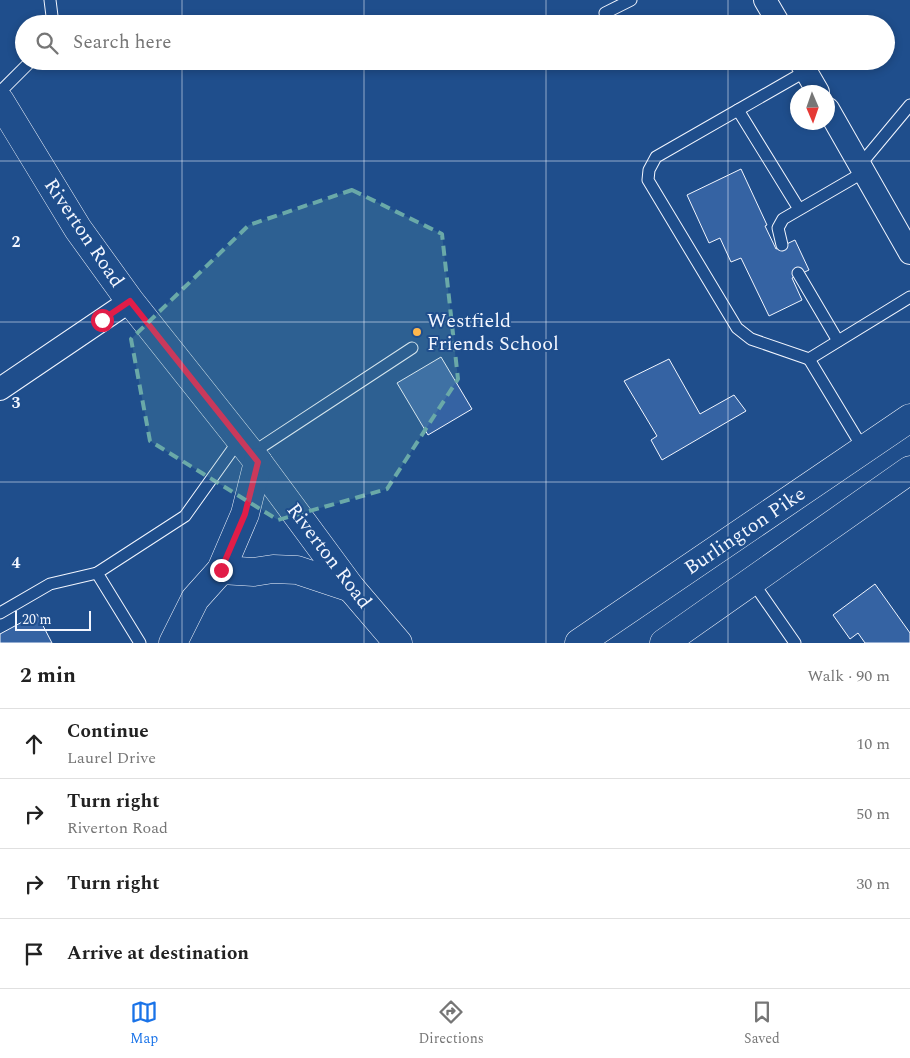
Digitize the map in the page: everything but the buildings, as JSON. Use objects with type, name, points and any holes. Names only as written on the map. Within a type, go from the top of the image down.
[{"type":"main road","name":"Riverton Road","points":[[0,101],[78,229],[130,301],[250,451],[351,588],[398,643]]},
{"type":"main road","name":"Burlington Pike","points":[[579,643],[910,418]]},
{"type":"main road","points":[[173,643],[195,598],[221,570],[245,514],[250,451]]},
{"type":"main road","points":[[664,643],[910,470]]},
{"type":"main road","points":[[221,570],[254,572],[273,569],[297,570],[351,588]]},
{"type":"street","points":[[765,0],[774,15]]},
{"type":"street","points":[[805,70],[814,85]]},
{"type":"street","points":[[835,121],[907,241]]},
{"type":"street","points":[[0,389],[130,301]]},
{"type":"lane","points":[[50,0],[52,15]]},
{"type":"lane","points":[[605,13],[631,0]]},
{"type":"lane","points":[[0,92],[22,70]]},
{"type":"lane","points":[[797,70],[738,110],[656,157],[648,170],[648,180],[737,328],[751,339],[809,359],[864,450]]},
{"type":"lane","points":[[782,245],[778,228],[783,219],[862,168],[910,105]]},
{"type":"lane","points":[[738,110],[799,209]]},
{"type":"lane","points":[[798,273],[838,341]]},
{"type":"lane","points":[[809,359],[910,297]]},
{"type":"lane","points":[[0,613],[50,584],[98,573],[185,516],[250,451],[412,348]]},
{"type":"lane","points":[[98,573],[140,643]]},
{"type":"lane","points":[[752,581],[795,643]]},
{"type":"highlighted area","points":[[352,190],[442,234],[458,379],[387,489],[278,520],[150,441],[131,339],[249,225]]},
{"type":"place","name":"Westfield Friends School","points":[[417,332]]},
{"type":"route","points":[[102,320],[130,301],[258,462],[245,514],[221,570]]}]
